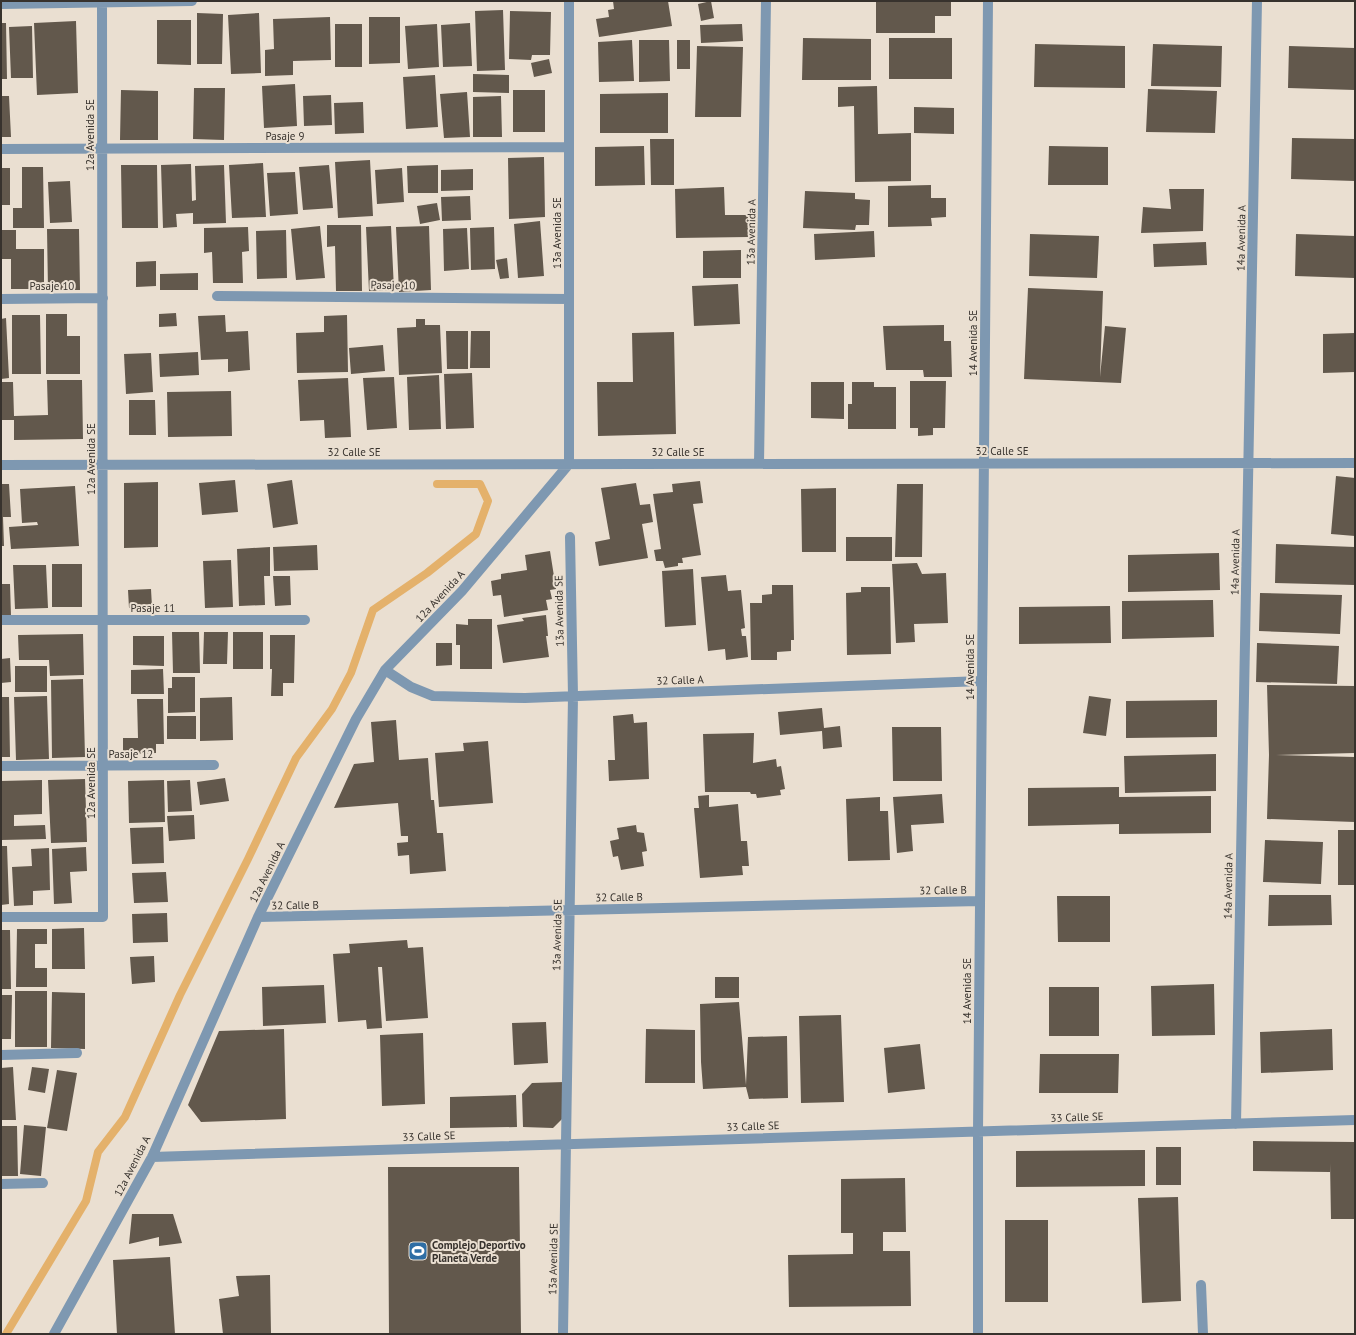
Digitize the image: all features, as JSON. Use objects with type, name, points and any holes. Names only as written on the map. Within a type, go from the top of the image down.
[{"type":"street","points":[[1,4],[192,1]]},
{"type":"street","name":"13a Avenida SE","points":[[569,1],[570,464]]},
{"type":"street","name":"13a Avenida A","points":[[759,464],[766,1]]},
{"type":"street","name":"14 Avenida SE","points":[[978,1334],[978,1132],[988,1]]},
{"type":"street","name":"14a Avenida A","points":[[1236,1124],[1257,1]]},
{"type":"street","name":"12a Avenida SE","points":[[1,917],[103,917],[102,2]]},
{"type":"street","name":"Pasaje 9","points":[[1,150],[569,147]]},
{"type":"street","name":"Pasaje 10","points":[[217,296],[570,299]]},
{"type":"street","name":"Pasaje 10","points":[[1,299],[103,298]]},
{"type":"street","name":"32 Calle SE","points":[[1,465],[1355,463]]},
{"type":"street","name":"12a Avenida A","points":[[54,1334],[152,1157],[258,917],[356,719],[385,670],[462,591],[570,464]]},
{"type":"street","name":"13a Avenida SE","points":[[563,1334],[573,696],[570,537]]},
{"type":"street","name":"Pasaje 11","points":[[1,620],[305,620]]},
{"type":"street","name":"32 Calle A","points":[[385,670],[410,687],[433,696],[525,698],[982,681]]},
{"type":"street","name":"Pasaje 12","points":[[1,766],[214,765]]},
{"type":"street","name":"32 Calle B","points":[[258,917],[980,901]]},
{"type":"street","points":[[1,1055],[77,1053]]},
{"type":"street","name":"33 Calle SE","points":[[152,1157],[1355,1120]]},
{"type":"street","points":[[1,1184],[43,1183]]},
{"type":"street","points":[[1201,1285],[1203,1334]]},
{"type":"building","points":[[613,1],[668,1],[672,26],[599,37],[596,19],[609,17],[608,10],[614,9]]},
{"type":"building","points":[[711,1],[714,18],[701,21],[698,4]]},
{"type":"building","points":[[876,1],[951,1],[951,16],[935,16],[935,33],[876,33]]},
{"type":"building","points":[[503,10],[505,70],[477,71],[475,11]]},
{"type":"building","points":[[510,11],[551,12],[550,55],[532,55],[531,60],[509,59]]},
{"type":"building","points":[[197,13],[223,14],[222,64],[197,64]]},
{"type":"building","points":[[259,13],[261,73],[231,74],[228,15]]},
{"type":"building","points":[[330,17],[331,60],[293,61],[293,75],[265,76],[265,50],[274,49],[273,19]]},
{"type":"building","points":[[369,17],[400,17],[400,63],[369,64]]},
{"type":"building","points":[[157,20],[191,20],[191,65],[157,64]]},
{"type":"building","points":[[76,21],[78,93],[37,95],[34,23]]},
{"type":"building","points":[[1,23],[6,23],[7,79],[1,79]]},
{"type":"building","points":[[470,23],[472,66],[443,67],[441,25]]},
{"type":"building","points":[[335,24],[362,24],[362,67],[335,67]]},
{"type":"building","points":[[437,24],[439,67],[408,69],[405,26]]},
{"type":"building","points":[[742,24],[743,41],[701,43],[700,25]]},
{"type":"building","points":[[32,26],[33,78],[11,78],[9,27]]},
{"type":"building","points":[[803,38],[871,39],[871,80],[802,80]]},
{"type":"building","points":[[889,38],[952,38],[952,79],[889,79]]},
{"type":"building","points":[[632,40],[634,81],[599,82],[598,42]]},
{"type":"building","points":[[639,40],[669,40],[670,81],[639,82]]},
{"type":"building","points":[[677,40],[690,40],[690,69],[677,69]]},
{"type":"building","points":[[1035,44],[1125,46],[1125,88],[1034,87]]},
{"type":"building","points":[[1153,44],[1222,46],[1221,87],[1151,86]]},
{"type":"building","points":[[697,46],[743,47],[741,117],[695,117]]},
{"type":"building","points":[[1289,46],[1355,48],[1355,90],[1288,88]]},
{"type":"building","points":[[549,59],[552,73],[534,77],[531,63]]},
{"type":"building","points":[[473,74],[509,75],[509,93],[473,92]]},
{"type":"building","points":[[435,75],[438,127],[406,129],[403,77]]},
{"type":"building","points":[[295,84],[297,126],[264,128],[262,86]]},
{"type":"building","points":[[877,86],[878,134],[911,133],[911,181],[855,182],[854,106],[838,107],[838,87]]},
{"type":"building","points":[[194,88],[225,88],[224,140],[193,139]]},
{"type":"building","points":[[1148,89],[1217,91],[1215,133],[1146,132]]},
{"type":"building","points":[[121,90],[158,91],[158,140],[120,140]]},
{"type":"building","points":[[513,90],[545,90],[545,132],[513,132]]},
{"type":"building","points":[[467,92],[470,137],[444,138],[440,94]]},
{"type":"building","points":[[668,93],[668,133],[600,133],[600,94]]},
{"type":"building","points":[[331,95],[332,125],[304,126],[303,96]]},
{"type":"building","points":[[1,96],[9,96],[11,137],[1,137]]},
{"type":"building","points":[[501,96],[502,137],[473,137],[473,97]]},
{"type":"building","points":[[363,102],[364,133],[335,134],[334,103]]},
{"type":"building","points":[[914,107],[954,108],[954,134],[914,133]]},
{"type":"building","points":[[1292,138],[1355,139],[1355,181],[1291,179]]},
{"type":"building","points":[[650,139],[674,139],[674,185],[651,185]]},
{"type":"building","points":[[644,146],[645,185],[595,186],[595,147]]},
{"type":"building","points":[[1049,146],[1108,147],[1108,185],[1048,185]]},
{"type":"building","points":[[544,157],[545,217],[509,219],[508,158]]},
{"type":"building","points":[[370,160],[373,216],[338,218],[335,162]]},
{"type":"building","points":[[263,163],[266,217],[232,218],[229,165]]},
{"type":"building","points":[[191,164],[192,201],[196,200],[195,166],[224,165],[226,223],[193,224],[193,213],[176,214],[177,227],[163,228],[161,165]]},
{"type":"building","points":[[121,165],[157,165],[158,228],[122,228]]},
{"type":"building","points":[[329,165],[333,208],[303,210],[299,167]]},
{"type":"building","points":[[438,165],[438,193],[408,193],[407,166]]},
{"type":"building","points":[[22,167],[43,167],[44,228],[13,228],[13,208],[22,208]]},
{"type":"building","points":[[1,168],[10,168],[10,205],[1,205]]},
{"type":"building","points":[[402,168],[404,202],[377,204],[375,170]]},
{"type":"building","points":[[473,169],[473,190],[441,191],[441,170]]},
{"type":"building","points":[[295,172],[298,214],[270,216],[267,173]]},
{"type":"building","points":[[70,181],[72,222],[50,223],[48,182]]},
{"type":"building","points":[[931,185],[931,198],[946,198],[946,217],[931,218],[932,226],[888,227],[888,186]]},
{"type":"building","points":[[724,187],[725,215],[748,215],[748,237],[676,238],[675,189]]},
{"type":"building","points":[[1169,189],[1204,189],[1203,231],[1141,233],[1143,207],[1171,209]]},
{"type":"building","points":[[805,191],[855,193],[855,199],[870,200],[869,225],[856,225],[855,230],[803,228]]},
{"type":"building","points":[[470,196],[471,220],[442,221],[441,197]]},
{"type":"building","points":[[437,203],[440,220],[420,224],[417,206]]},
{"type":"building","points":[[540,221],[544,276],[518,278],[514,224]]},
{"type":"building","points":[[327,225],[361,225],[362,291],[336,291],[335,246],[327,247]]},
{"type":"building","points":[[320,226],[325,278],[296,280],[291,229]]},
{"type":"building","points":[[391,226],[394,290],[369,291],[366,227]]},
{"type":"building","points":[[429,226],[431,290],[399,292],[396,227]]},
{"type":"building","points":[[248,227],[249,251],[242,252],[243,283],[213,283],[212,252],[204,253],[204,228]]},
{"type":"building","points":[[494,227],[495,269],[471,270],[470,228]]},
{"type":"building","points":[[467,228],[469,269],[444,271],[443,229]]},
{"type":"building","points":[[47,229],[79,229],[80,290],[48,290]]},
{"type":"building","points":[[1,230],[16,230],[16,249],[44,249],[44,289],[11,289],[11,259],[1,259]]},
{"type":"building","points":[[286,230],[287,278],[257,279],[256,231]]},
{"type":"building","points":[[874,231],[875,257],[815,260],[814,234]]},
{"type":"building","points":[[1030,234],[1099,236],[1097,278],[1029,276]]},
{"type":"building","points":[[1296,234],[1355,236],[1355,278],[1295,276]]},
{"type":"building","points":[[1206,242],[1207,265],[1154,267],[1153,244]]},
{"type":"building","points":[[741,250],[741,278],[703,278],[703,251]]},
{"type":"building","points":[[507,258],[509,278],[500,279],[496,260]]},
{"type":"building","points":[[156,261],[156,286],[136,287],[136,262]]},
{"type":"building","points":[[198,273],[198,290],[160,290],[160,274]]},
{"type":"building","points":[[738,284],[740,324],[694,326],[692,286]]},
{"type":"building","points":[[1028,288],[1103,291],[1100,377],[1105,326],[1126,328],[1121,383],[1024,379]]},
{"type":"building","points":[[176,313],[177,326],[159,327],[159,314]]},
{"type":"building","points":[[46,314],[67,314],[67,336],[80,336],[80,374],[46,374]]},
{"type":"building","points":[[12,315],[40,315],[41,374],[12,374]]},
{"type":"building","points":[[225,315],[226,332],[248,331],[250,370],[228,372],[228,359],[201,360],[198,316]]},
{"type":"building","points":[[347,315],[348,372],[297,373],[296,333],[324,332],[324,316]]},
{"type":"building","points":[[6,318],[9,378],[1,379],[1,319]]},
{"type":"building","points":[[416,319],[425,319],[425,325],[440,325],[442,373],[399,375],[397,328],[416,327]]},
{"type":"building","points":[[944,325],[944,341],[951,341],[952,377],[924,377],[923,370],[886,370],[883,326]]},
{"type":"building","points":[[446,331],[468,331],[468,369],[447,369]]},
{"type":"building","points":[[471,331],[490,331],[490,368],[470,368]]},
{"type":"building","points":[[674,332],[676,434],[598,436],[597,382],[633,382],[632,333]]},
{"type":"building","points":[[1355,333],[1355,372],[1323,373],[1323,334]]},
{"type":"building","points":[[383,345],[385,371],[351,374],[349,348]]},
{"type":"building","points":[[198,352],[199,375],[160,377],[159,354]]},
{"type":"building","points":[[151,353],[153,392],[126,394],[124,354]]},
{"type":"building","points":[[472,373],[474,428],[446,429],[444,374]]},
{"type":"building","points":[[439,375],[441,429],[409,430],[407,377]]},
{"type":"building","points":[[394,377],[397,428],[367,430],[363,378]]},
{"type":"building","points":[[348,378],[351,437],[325,438],[324,420],[300,421],[298,380]]},
{"type":"building","points":[[47,380],[82,380],[83,439],[14,440],[14,420],[1,420],[1,382],[13,382],[14,416],[48,415]]},
{"type":"building","points":[[910,381],[946,381],[945,428],[933,428],[933,435],[918,436],[918,428],[910,428]]},
{"type":"building","points":[[811,382],[844,382],[844,419],[811,418]]},
{"type":"building","points":[[852,382],[874,382],[874,387],[896,387],[896,429],[848,429],[848,404],[852,404]]},
{"type":"building","points":[[231,391],[232,436],[168,437],[167,392]]},
{"type":"building","points":[[129,400],[155,400],[156,435],[129,435]]},
{"type":"building","points":[[1336,476],[1355,478],[1355,536],[1331,534]]},
{"type":"building","points":[[235,480],[238,512],[202,515],[199,483]]},
{"type":"building","points":[[292,480],[298,524],[273,528],[267,484]]},
{"type":"building","points":[[700,481],[703,503],[693,504],[701,555],[682,558],[683,563],[678,563],[678,566],[665,568],[663,561],[656,561],[654,550],[661,549],[653,494],[673,492],[672,484]]},
{"type":"building","points":[[158,482],[158,547],[124,548],[124,483]]},
{"type":"building","points":[[636,483],[640,505],[650,504],[653,522],[642,524],[648,558],[599,566],[595,542],[610,539],[601,488]]},
{"type":"building","points":[[1,484],[9,484],[11,517],[3,517],[4,546],[1,546]]},
{"type":"building","points":[[897,484],[923,484],[922,557],[895,557]]},
{"type":"building","points":[[75,486],[79,546],[11,549],[9,527],[38,525],[37,522],[22,523],[20,489]]},
{"type":"building","points":[[836,488],[836,552],[802,552],[801,489]]},
{"type":"building","points":[[846,537],[892,537],[892,561],[846,561]]},
{"type":"building","points":[[1276,544],[1355,547],[1355,585],[1275,583]]},
{"type":"building","points":[[317,545],[318,570],[274,571],[273,547]]},
{"type":"building","points":[[270,547],[270,576],[264,576],[265,605],[239,606],[237,549]]},
{"type":"building","points":[[550,551],[556,589],[550,590],[552,599],[546,600],[548,610],[504,617],[501,595],[493,596],[491,581],[501,579],[501,574],[527,570],[525,555]]},
{"type":"building","points":[[1219,553],[1220,590],[1128,592],[1128,555]]},
{"type":"building","points":[[231,560],[233,607],[205,608],[203,561]]},
{"type":"building","points":[[917,563],[922,574],[946,573],[948,623],[914,624],[915,642],[896,643],[892,564]]},
{"type":"building","points":[[52,564],[82,564],[82,607],[52,607]]},
{"type":"building","points":[[13,565],[46,565],[48,608],[15,609]]},
{"type":"building","points":[[693,569],[696,625],[665,627],[662,571]]},
{"type":"building","points":[[726,575],[728,591],[741,590],[745,628],[741,629],[742,636],[746,636],[748,657],[726,660],[725,649],[708,651],[701,577]]},
{"type":"building","points":[[273,576],[290,576],[291,605],[275,606]]},
{"type":"building","points":[[1,584],[10,584],[11,616],[1,617]]},
{"type":"building","points":[[772,585],[793,585],[794,640],[791,640],[791,651],[777,652],[777,660],[751,660],[750,603],[762,603],[762,595],[772,594]]},
{"type":"building","points":[[861,587],[890,587],[891,654],[847,655],[846,593],[861,592]]},
{"type":"building","points":[[151,589],[152,607],[129,608],[128,590]]},
{"type":"building","points":[[1260,593],[1342,595],[1340,634],[1259,631]]},
{"type":"building","points":[[1213,600],[1214,637],[1122,639],[1122,601]]},
{"type":"building","points":[[1110,606],[1111,643],[1019,644],[1019,607]]},
{"type":"building","points":[[546,615],[548,636],[546,636],[549,657],[503,663],[497,625],[524,621],[522,618]]},
{"type":"building","points":[[468,619],[492,619],[492,669],[460,669],[460,645],[456,645],[456,624],[468,625]]},
{"type":"building","points":[[172,632],[199,632],[200,673],[173,673]]},
{"type":"building","points":[[204,632],[228,632],[227,664],[203,664]]},
{"type":"building","points":[[233,632],[263,632],[263,669],[233,669]]},
{"type":"building","points":[[83,634],[84,675],[50,676],[49,660],[19,660],[18,635]]},
{"type":"building","points":[[270,635],[295,635],[294,683],[283,683],[283,696],[271,696],[272,669],[270,669]]},
{"type":"building","points":[[133,636],[164,636],[164,666],[133,665]]},
{"type":"building","points":[[436,643],[452,643],[452,665],[436,666]]},
{"type":"building","points":[[1257,643],[1339,646],[1337,684],[1256,682]]},
{"type":"building","points":[[10,658],[11,682],[1,683],[1,659]]},
{"type":"building","points":[[15,666],[47,666],[47,692],[15,692]]},
{"type":"building","points":[[163,669],[164,694],[131,694],[131,670]]},
{"type":"building","points":[[172,677],[195,677],[195,712],[168,713],[168,688],[172,688]]},
{"type":"building","points":[[83,679],[85,757],[52,758],[51,680]]},
{"type":"building","points":[[1267,685],[1355,686],[1355,753],[1276,755],[1355,757],[1355,822],[1267,819],[1269,755]]},
{"type":"building","points":[[47,696],[49,759],[16,760],[14,697]]},
{"type":"building","points":[[1089,696],[1111,699],[1106,736],[1083,733]]},
{"type":"building","points":[[1,697],[9,697],[10,757],[1,757]]},
{"type":"building","points":[[232,697],[233,740],[200,741],[200,698]]},
{"type":"building","points":[[137,699],[163,699],[164,744],[156,744],[156,753],[123,754],[123,738],[138,738]]},
{"type":"building","points":[[1217,700],[1217,737],[1126,738],[1126,701]]},
{"type":"building","points":[[822,708],[824,728],[840,726],[842,747],[823,749],[822,731],[780,735],[778,712]]},
{"type":"building","points":[[633,714],[634,723],[647,722],[649,779],[609,781],[608,760],[615,760],[613,716]]},
{"type":"building","points":[[167,716],[196,716],[196,739],[167,739]]},
{"type":"building","points":[[396,720],[399,760],[428,758],[431,800],[434,800],[437,833],[443,833],[446,871],[410,874],[409,855],[398,856],[397,843],[408,842],[408,836],[401,836],[398,803],[334,808],[354,764],[374,762],[371,722]]},
{"type":"building","points":[[892,727],[941,727],[942,781],[893,781]]},
{"type":"building","points":[[754,733],[753,763],[776,759],[777,767],[781,766],[785,789],[780,790],[781,795],[757,798],[756,794],[751,794],[750,792],[705,792],[703,734]]},
{"type":"building","points":[[488,741],[493,803],[439,807],[435,753],[464,751],[463,743]]},
{"type":"building","points":[[1216,754],[1216,791],[1125,793],[1124,756]]},
{"type":"building","points":[[225,778],[229,801],[200,805],[197,782]]},
{"type":"building","points":[[85,779],[87,842],[51,843],[48,780]]},
{"type":"building","points":[[42,780],[42,814],[14,815],[14,826],[45,825],[46,839],[1,840],[1,781]]},
{"type":"building","points":[[164,780],[165,822],[129,823],[128,781]]},
{"type":"building","points":[[190,780],[192,811],[168,812],[167,781]]},
{"type":"building","points":[[1119,787],[1119,797],[1211,796],[1211,833],[1119,834],[1119,824],[1028,826],[1028,788]]},
{"type":"building","points":[[942,794],[944,823],[911,825],[913,851],[897,853],[893,797]]},
{"type":"building","points":[[709,795],[709,807],[738,804],[741,841],[747,841],[749,866],[742,866],[743,875],[700,878],[694,808],[699,808],[698,796]]},
{"type":"building","points":[[880,797],[880,811],[888,811],[890,860],[848,861],[846,799]]},
{"type":"building","points":[[194,815],[195,839],[169,841],[167,816]]},
{"type":"building","points":[[636,825],[637,832],[644,833],[647,851],[642,852],[644,866],[621,870],[618,856],[613,857],[610,841],[619,839],[617,828]]},
{"type":"building","points":[[163,827],[164,863],[132,864],[130,828]]},
{"type":"building","points":[[1338,830],[1355,830],[1355,885],[1338,885]]},
{"type":"building","points":[[1265,840],[1323,842],[1321,884],[1263,882]]},
{"type":"building","points":[[1,846],[7,846],[9,904],[1,905]]},
{"type":"building","points":[[86,847],[87,871],[70,872],[72,903],[54,904],[52,849]]},
{"type":"building","points":[[49,848],[50,890],[33,891],[33,905],[14,906],[12,867],[32,866],[31,849]]},
{"type":"building","points":[[166,872],[168,902],[134,903],[132,873]]},
{"type":"building","points":[[1269,895],[1331,895],[1332,925],[1268,926]]},
{"type":"building","points":[[1057,896],[1110,896],[1110,942],[1058,942]]},
{"type":"building","points":[[167,913],[168,942],[133,943],[132,914]]},
{"type":"building","points":[[84,928],[85,969],[52,969],[52,929]]},
{"type":"building","points":[[17,929],[47,929],[47,944],[35,944],[35,968],[47,968],[47,987],[16,987]]},
{"type":"building","points":[[1,930],[10,930],[11,989],[1,989]]},
{"type":"building","points":[[407,940],[408,948],[423,947],[428,1018],[386,1021],[382,967],[378,967],[382,1028],[367,1029],[366,1020],[338,1022],[333,954],[350,953],[349,944]]},
{"type":"building","points":[[154,956],[155,982],[132,984],[130,957]]},
{"type":"building","points":[[715,977],[739,977],[739,998],[715,998]]},
{"type":"building","points":[[1214,984],[1215,1035],[1152,1036],[1151,986]]},
{"type":"building","points":[[324,985],[326,1023],[263,1026],[262,987]]},
{"type":"building","points":[[1049,987],[1099,987],[1099,1036],[1049,1036]]},
{"type":"building","points":[[15,991],[47,991],[47,1047],[15,1047]]},
{"type":"building","points":[[52,992],[85,993],[85,1049],[51,1048]]},
{"type":"building","points":[[1,995],[12,995],[11,1039],[1,1039]]},
{"type":"building","points":[[739,1002],[746,1085],[748,1037],[787,1036],[788,1098],[749,1099],[746,1087],[703,1089],[700,1004]]},
{"type":"building","points":[[841,1015],[844,1102],[801,1103],[799,1016]]},
{"type":"building","points":[[546,1022],[548,1063],[514,1065],[512,1023]]},
{"type":"building","points":[[284,1029],[286,1119],[201,1122],[188,1105],[219,1031]]},
{"type":"building","points":[[646,1029],[695,1030],[695,1083],[645,1083]]},
{"type":"building","points":[[1332,1029],[1333,1070],[1261,1073],[1260,1032]]},
{"type":"building","points":[[423,1033],[425,1104],[382,1106],[380,1035]]},
{"type":"building","points":[[920,1044],[925,1089],[888,1093],[884,1048]]},
{"type":"building","points":[[1040,1054],[1119,1054],[1118,1093],[1039,1093]]},
{"type":"building","points":[[13,1067],[16,1120],[1,1120],[1,1068]]},
{"type":"building","points":[[32,1067],[49,1069],[45,1093],[28,1090]]},
{"type":"building","points":[[57,1070],[77,1073],[67,1131],[47,1128]]},
{"type":"building","points":[[565,1082],[568,1113],[553,1128],[523,1127],[522,1094],[532,1083]]},
{"type":"building","points":[[516,1095],[517,1127],[450,1128],[450,1097]]},
{"type":"building","points":[[24,1125],[46,1127],[41,1176],[20,1174]]},
{"type":"building","points":[[1,1126],[17,1126],[18,1176],[1,1176]]},
{"type":"building","points":[[1253,1141],[1355,1142],[1355,1219],[1331,1219],[1330,1163],[1330,1172],[1253,1171]]},
{"type":"building","points":[[1156,1147],[1181,1147],[1181,1185],[1156,1185]]},
{"type":"building","points":[[1145,1150],[1145,1186],[1016,1187],[1016,1151]]},
{"type":"building","points":[[388,1167],[519,1167],[521,1334],[389,1334]]},
{"type":"building","points":[[905,1178],[906,1232],[883,1232],[883,1251],[910,1251],[911,1306],[789,1307],[788,1255],[853,1254],[853,1233],[841,1233],[841,1179]]},
{"type":"building","points":[[1178,1197],[1181,1301],[1142,1303],[1138,1198]]},
{"type":"building","points":[[132,1214],[173,1214],[182,1243],[159,1246],[159,1237],[129,1244]]},
{"type":"building","points":[[1005,1220],[1048,1220],[1048,1302],[1005,1302]]},
{"type":"building","points":[[170,1257],[175,1334],[117,1334],[113,1260]]},
{"type":"building","points":[[270,1275],[271,1334],[223,1334],[219,1299],[239,1296],[236,1276]]},
{"type":"waterway","points":[[6,1334],[86,1201],[98,1152],[125,1117],[180,995],[248,859],[296,758],[332,709],[351,673],[373,610],[427,573],[476,534],[488,501],[480,484],[437,484]]},
{"type":"place","name":"Complejo Deportivo Planeta Verde","points":[[418,1251]]}]
